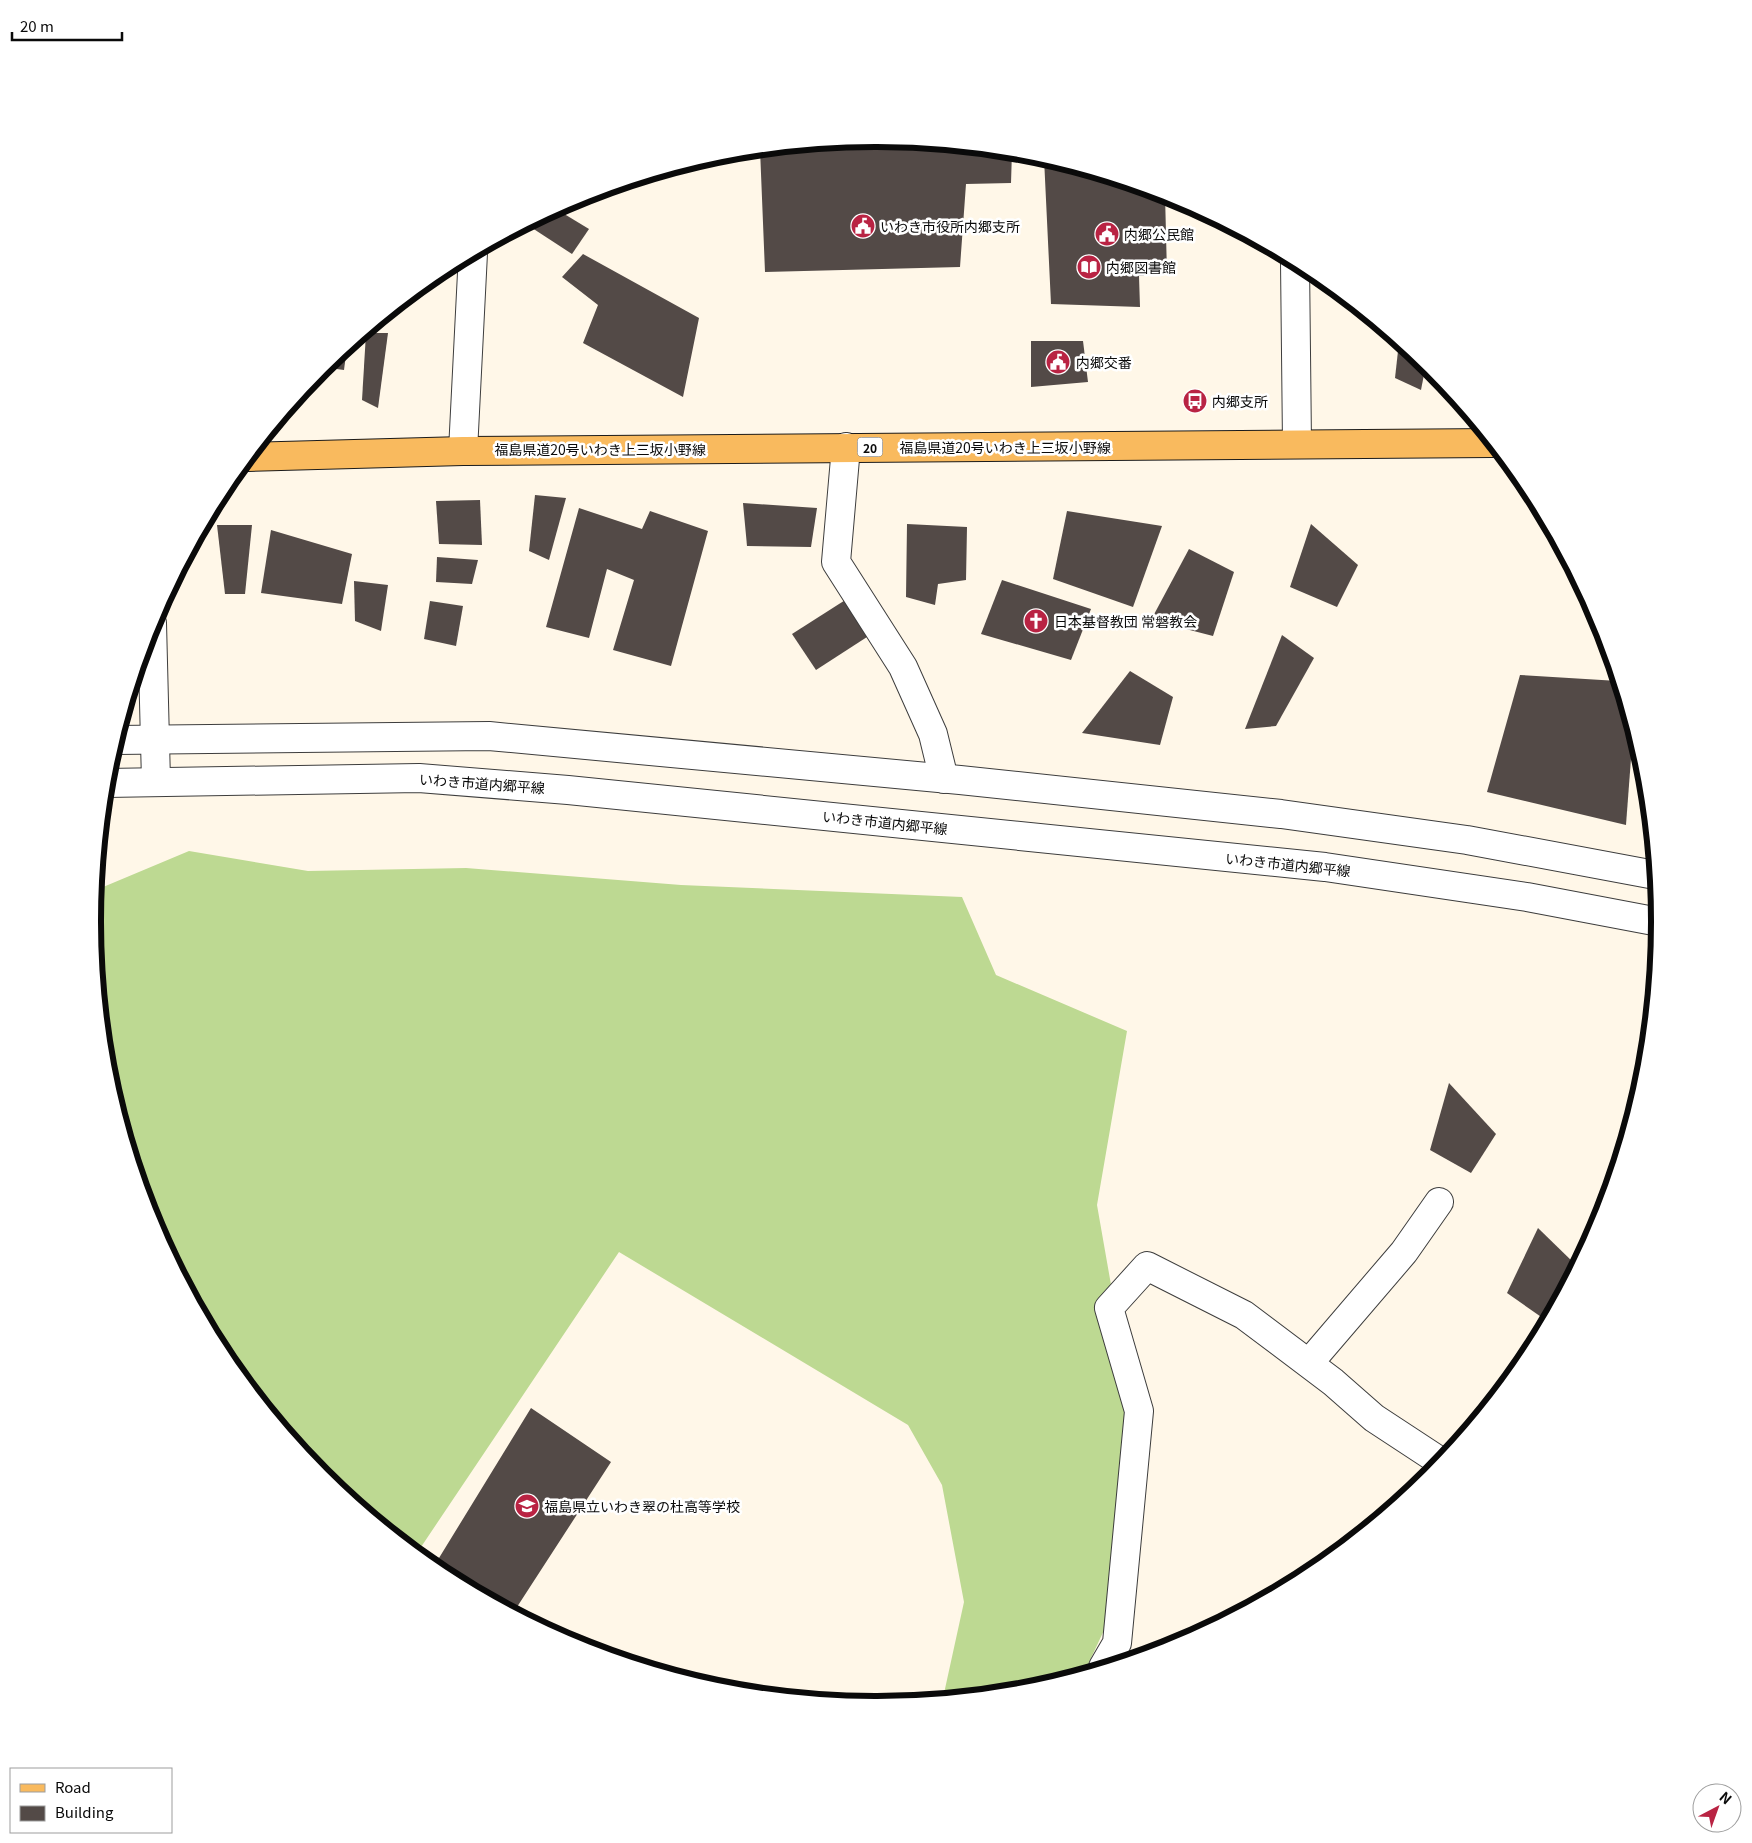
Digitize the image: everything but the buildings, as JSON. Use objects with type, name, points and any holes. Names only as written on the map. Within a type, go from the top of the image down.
[{"type":"main road","name":"福島県道20号いわき上三坂小野線","points":[[256,457],[463,451],[1485,443]]},
{"type":"street","points":[[463,451],[473,261]]},
{"type":"street","points":[[1295,270],[1297,444]]},
{"type":"street","points":[[846,447],[836,562],[903,667],[933,734],[944,779]]},
{"type":"street","points":[[152,645],[156,781]]},
{"type":"street","points":[[123,740],[489,736],[944,779],[1281,814],[1467,840],[1649,874]]},
{"type":"street","name":"いわき市道内郷平線","points":[[114,782],[420,778],[568,790],[1325,867],[1527,897],[1651,920]]},
{"type":"street","points":[[1309,1363],[1404,1252],[1439,1202]]},
{"type":"street","points":[[1107,1661],[1117,1643],[1139,1411],[1109,1308],[1147,1266],[1244,1315],[1333,1382],[1374,1418],[1434,1458]]},
{"type":"green space","points":[[189,851],[308,871],[466,868],[681,885],[962,897],[996,975],[1127,1031],[1097,1205],[1130,1393],[1113,1611],[1087,1667],[1027,1681],[977,1690],[944,1693],[964,1602],[942,1485],[908,1425],[619,1252],[420,1548],[404,1536],[365,1504],[328,1469],[261,1393],[205,1309],[181,1264],[160,1218],[142,1171],[116,1073],[108,1023],[103,972],[101,922],[102,887]]},
{"type":"place","name":"いわき市役所内郷支所","points":[[863,226]]},
{"type":"place","name":"内郷公民館","points":[[1107,234]]},
{"type":"place","name":"内郷図書館","points":[[1089,267]]},
{"type":"place","name":"内郷交番","points":[[1058,362]]},
{"type":"place","name":"内郷支所","points":[[1195,401]]},
{"type":"place","name":"日本基督教団 常磐教会","points":[[1036,621]]},
{"type":"place","name":"福島県立いわき翠の杜高等学校","points":[[527,1506]]}]
